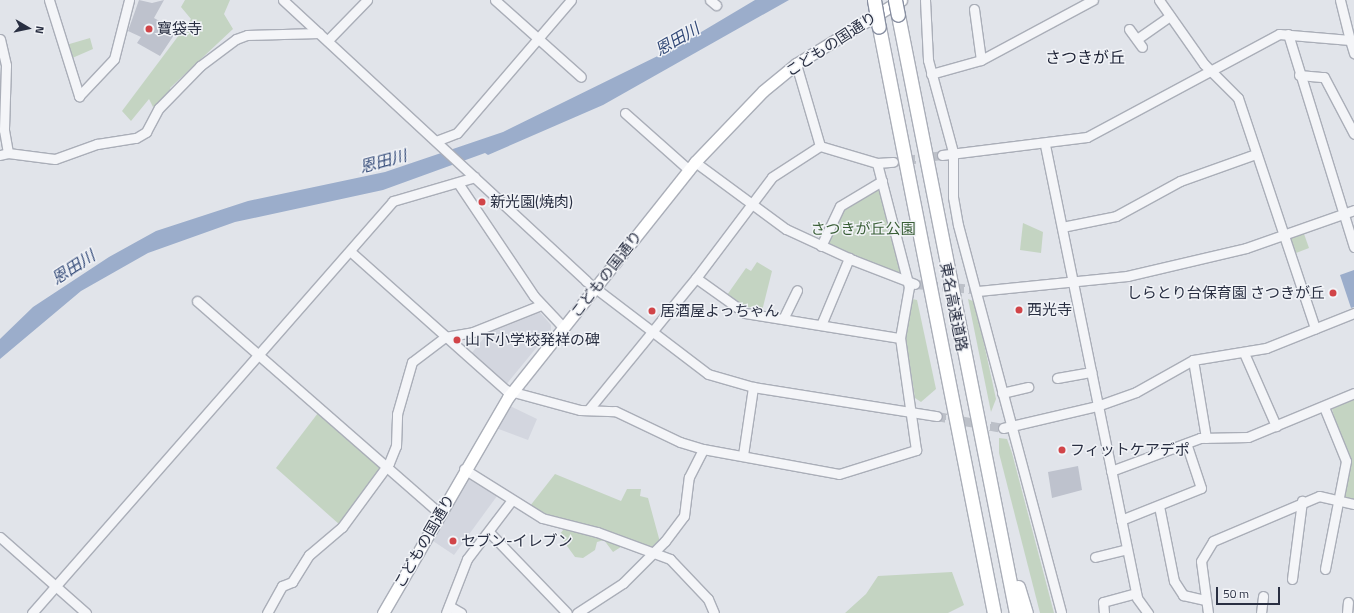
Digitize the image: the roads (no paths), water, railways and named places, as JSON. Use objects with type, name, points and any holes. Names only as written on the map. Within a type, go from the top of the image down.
[{"type":"highway","name":"東名高速道路","points":[[874,0],[994,613]]},
{"type":"highway","name":"東名高速道路","points":[[895,0],[992,506],[1016,613]]},
{"type":"highway","points":[[992,506],[1026,613]]},
{"type":"main road","name":"こどもの国通り","points":[[383,613],[464,469],[513,391],[692,166],[763,91],[796,64],[901,0]]},
{"type":"street","points":[[49,0],[78,96],[114,58],[130,0]]},
{"type":"street","points":[[284,0],[594,288],[652,334],[708,374],[753,387],[937,416]]},
{"type":"street","points":[[328,40],[367,0]]},
{"type":"street","points":[[495,0],[581,77]]},
{"type":"street","points":[[438,142],[456,133],[571,0]]},
{"type":"street","points":[[925,0],[931,74],[953,152],[957,218],[974,289],[978,291],[1002,393],[1006,428]]},
{"type":"street","points":[[931,74],[981,60],[1093,0]]},
{"type":"street","points":[[1160,0],[1204,64],[1213,70],[1238,98],[1316,328]]},
{"type":"street","points":[[1340,0],[1354,53]]},
{"type":"street","points":[[974,9],[981,60]]},
{"type":"street","points":[[1129,29],[1140,43],[1170,16]]},
{"type":"street","points":[[0,39],[6,64],[4,154],[55,159],[97,144],[136,138],[146,132],[159,108],[200,66],[236,39],[260,34],[319,33]]},
{"type":"street","points":[[942,155],[953,152],[1045,145],[1087,137],[1213,70],[1271,37],[1288,34],[1350,40]]},
{"type":"street","points":[[1288,34],[1299,75],[1354,247]]},
{"type":"street","points":[[796,64],[820,146]]},
{"type":"street","points":[[1299,75],[1324,77],[1354,134]]},
{"type":"street","points":[[625,113],[692,166],[750,202],[786,229],[821,246],[911,283]]},
{"type":"street","points":[[1045,145],[1136,593],[1148,613]]},
{"type":"street","points":[[589,409],[652,334],[696,278],[750,202],[778,171],[820,146],[877,163],[893,162]]},
{"type":"street","points":[[1062,227],[1116,216],[1180,181],[1256,154]]},
{"type":"street","points":[[351,252],[506,390],[513,391],[522,397],[626,415],[680,442],[703,449],[743,455],[839,474],[916,450],[900,338],[911,283],[877,163]]},
{"type":"street","points":[[32,613],[260,357],[393,201],[458,183],[473,175]]},
{"type":"street","points":[[821,246],[840,206],[882,181]]},
{"type":"street","points":[[458,183],[541,305],[563,327]]},
{"type":"street","points":[[978,291],[1073,280],[1127,276],[1246,248],[1354,210]]},
{"type":"street","points":[[821,325],[849,258]]},
{"type":"street","points":[[696,278],[745,313],[900,338]]},
{"type":"street","points":[[783,319],[797,290]]},
{"type":"street","points":[[197,301],[440,514]]},
{"type":"street","points":[[267,613],[282,586],[292,582],[309,555],[342,527],[359,507],[371,483],[385,467],[396,446],[397,414],[410,364],[445,337],[473,332],[541,305]]},
{"type":"street","points":[[1006,428],[1097,406],[1136,392],[1193,360],[1244,353],[1266,348],[1354,313]]},
{"type":"street","points":[[1244,353],[1276,426]]},
{"type":"street","points":[[1193,360],[1206,438]]},
{"type":"street","points":[[1056,378],[1091,372]]},
{"type":"street","points":[[743,455],[753,387]]},
{"type":"street","points":[[1002,393],[1028,387]]},
{"type":"street","points":[[1111,471],[1186,443],[1206,438],[1248,437],[1324,407],[1354,393]]},
{"type":"street","points":[[1324,407],[1346,461],[1336,500],[1325,569]]},
{"type":"street","points":[[1006,428],[1015,431],[1061,613]]},
{"type":"street","points":[[1121,520],[1201,488],[1186,443]]},
{"type":"street","points":[[577,613],[604,599],[656,553],[684,516],[689,477],[703,449]]},
{"type":"street","points":[[464,469],[542,518],[597,532],[656,553],[681,567],[710,600],[714,613]]},
{"type":"street","points":[[1208,613],[1205,600],[1201,562],[1213,541],[1302,501],[1319,496],[1354,504]]},
{"type":"street","points":[[461,613],[447,609],[467,559],[512,500]]},
{"type":"street","points":[[1292,579],[1302,501]]},
{"type":"street","points":[[1159,506],[1174,581],[1183,595],[1205,600]]},
{"type":"street","points":[[489,532],[567,613]]},
{"type":"street","points":[[0,537],[86,613]]},
{"type":"street","points":[[1095,557],[1127,549]]},
{"type":"street","points":[[1104,613],[1103,602],[1136,593]]},
{"type":"street","points":[[1261,613],[1263,596]]},
{"type":"street","points":[[1346,613],[1348,602]]},
{"type":"water","points":[[755,0],[789,0],[603,105],[488,155],[485,153],[383,190],[235,222],[148,253],[81,291],[0,359],[0,339],[33,307],[109,257],[156,231],[248,201],[385,172],[503,132],[676,47]]},
{"type":"water","points":[[1354,270],[1354,307],[1351,308],[1340,275]]},
{"type":"tunnel","points":[[893,162],[942,155]]},
{"type":"tunnel","points":[[915,284],[974,289]]},
{"type":"tunnel","points":[[937,416],[1003,428]]},
{"type":"place","name":"寶袋寺","points":[[149,29]]},
{"type":"place","name":"新光園(焼肉)","points":[[482,202]]},
{"type":"place","name":"しらとり台保育園 さつきが丘","points":[[1333,293]]},
{"type":"place","name":"西光寺","points":[[1019,310]]},
{"type":"place","name":"居酒屋よっちゃん","points":[[652,311]]},
{"type":"place","name":"山下小学校発祥の碑","points":[[457,340]]},
{"type":"place","name":"フィットケアデポ","points":[[1062,450]]},
{"type":"place","name":"セブン-イレブン","points":[[453,541]]},
{"type":"district","name":"さつきが丘","points":[[1085,57]]},
{"type":"water label","name":"恩田川","points":[[677,39]]},
{"type":"water label","name":"恩田川","points":[[383,161]]},
{"type":"water label","name":"恩田川","points":[[73,267]]},
{"type":"park label","name":"さつきが丘公園","points":[[863,229]]}]
